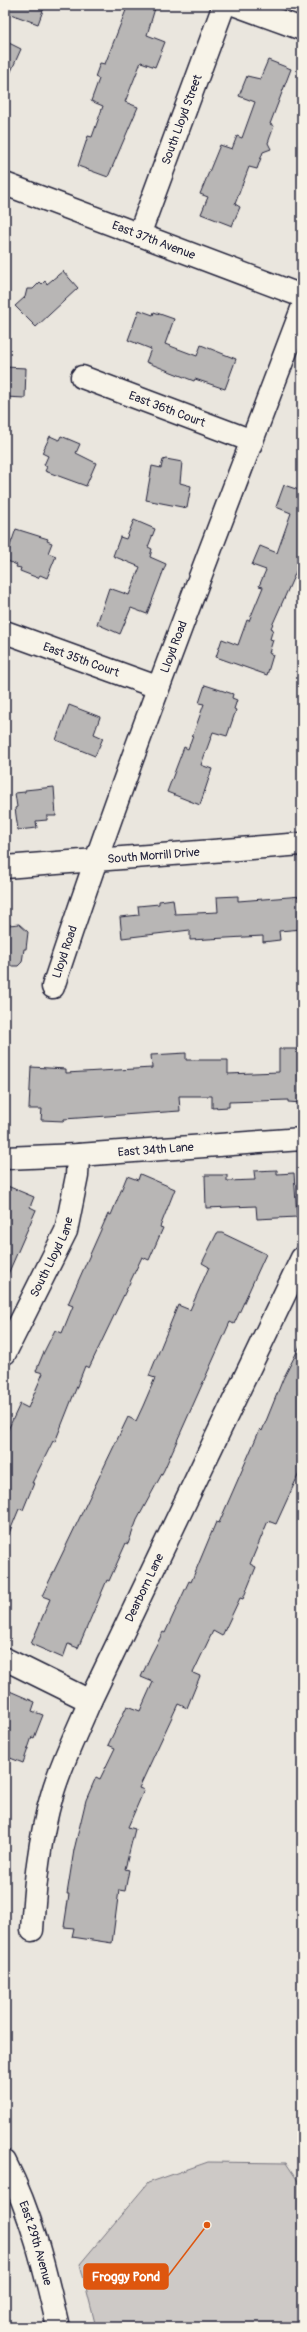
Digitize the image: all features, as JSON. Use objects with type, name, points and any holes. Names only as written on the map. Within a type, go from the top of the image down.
[{"type":"street","name":"South Lloyd Street","points":[[139,235],[224,5]]},
{"type":"street","points":[[236,5],[302,29]]},
{"type":"street","name":"East 37th Avenue","points":[[5,184],[302,296]]},
{"type":"street","name":"Lloyd Road","points":[[52,987],[94,862],[157,687],[302,309]]},
{"type":"street","name":"East 36th Court","points":[[82,377],[252,441]]},
{"type":"street","name":"East 35th Court","points":[[5,632],[157,687]]},
{"type":"street","name":"South Morrill Drive","points":[[5,867],[94,862],[302,844]]},
{"type":"street","name":"East 34th Lane","points":[[7,1158],[78,1155],[302,1139]]},
{"type":"street","name":"South Lloyd Lane","points":[[5,1353],[66,1231],[77,1176],[78,1155]]},
{"type":"street","name":"Dearborn Lane","points":[[32,1930],[35,1876],[52,1794],[90,1701],[302,1258]]},
{"type":"street","points":[[5,1659],[90,1701]]},
{"type":"street","name":"East 29th Avenue","points":[[5,2162],[29,2217],[43,2261],[58,2327]]},
{"type":"shaded area","points":[[208,2162],[286,2163],[302,2187],[302,2327],[96,2327],[80,2264],[148,2183]]},
{"type":"building","points":[[5,5],[45,5],[38,24],[5,12]]},
{"type":"building","points":[[128,5],[156,5],[147,35],[165,42],[155,67],[141,62],[125,102],[138,107],[108,177],[78,166],[88,136],[92,137],[103,106],[91,101],[99,79],[95,77],[100,63],[105,64]]},
{"type":"building","points":[[5,41],[21,49],[5,85]]},
{"type":"building","points":[[268,60],[291,69],[270,124],[274,126],[268,143],[271,149],[263,152],[257,169],[249,167],[235,204],[240,207],[232,226],[201,214],[208,197],[200,194],[220,145],[232,149],[237,136],[242,138],[255,102],[239,96],[247,76],[260,79]]},
{"type":"building","points":[[63,271],[78,288],[36,327],[15,306],[25,297],[27,289],[33,289],[40,282],[42,284],[45,281],[47,284]]},
{"type":"building","points":[[139,310],[153,315],[154,312],[174,319],[165,344],[197,356],[201,345],[236,359],[225,389],[195,379],[194,381],[146,362],[151,349],[128,340]]},
{"type":"building","points":[[5,367],[26,368],[25,398],[5,397]]},
{"type":"building","points":[[50,436],[59,440],[61,436],[80,444],[76,453],[96,463],[86,486],[45,471],[47,467],[44,465],[48,456],[42,453]]},
{"type":"building","points":[[166,459],[182,462],[180,483],[191,486],[187,508],[146,500],[152,466],[161,468],[163,460]]},
{"type":"building","points":[[284,485],[299,490],[302,489],[302,558],[271,628],[273,629],[270,639],[273,640],[269,653],[273,655],[267,675],[216,657],[222,639],[238,645],[247,620],[249,621],[263,587],[259,586],[266,570],[252,565],[260,546],[277,553],[291,513],[276,507]]},
{"type":"building","points":[[134,520],[155,529],[148,547],[152,549],[150,557],[166,564],[147,614],[131,608],[120,634],[97,624],[109,588],[129,595],[140,567],[113,556],[120,537],[126,539]]},
{"type":"building","points":[[16,529],[48,539],[47,541],[52,543],[48,553],[56,556],[47,578],[40,575],[38,578],[20,571],[21,568],[16,567],[17,565],[5,560]]},
{"type":"building","points":[[205,685],[233,694],[232,698],[237,700],[234,709],[236,710],[227,736],[213,732],[201,765],[212,769],[200,805],[167,792],[184,747],[188,749],[204,704],[199,703]]},
{"type":"building","points":[[69,705],[100,717],[94,734],[103,738],[95,756],[56,740]]},
{"type":"building","points":[[54,787],[56,816],[47,816],[47,820],[36,821],[37,828],[18,830],[15,808],[17,807],[15,793],[25,792],[25,790]]},
{"type":"building","points":[[238,896],[238,901],[302,896],[302,929],[279,931],[280,940],[263,942],[263,936],[190,940],[190,930],[122,938],[120,917],[139,915],[138,906],[159,904],[159,901],[173,899],[175,914],[218,912],[217,897]]},
{"type":"building","points":[[19,924],[28,932],[26,949],[24,949],[22,962],[18,966],[11,966],[5,964],[5,930],[9,931],[9,925]]},
{"type":"building","points":[[279,1049],[302,1049],[302,1103],[288,1102],[288,1100],[229,1102],[229,1107],[212,1108],[212,1096],[179,1096],[180,1111],[64,1119],[64,1121],[41,1120],[42,1109],[29,1109],[31,1067],[66,1069],[66,1073],[152,1068],[151,1055],[186,1053],[186,1060],[228,1060],[228,1074],[279,1072]]},
{"type":"building","points":[[277,1170],[277,1174],[294,1173],[297,1217],[257,1219],[256,1206],[206,1208],[205,1175],[227,1175],[227,1181],[255,1180],[254,1171]]},
{"type":"building","points":[[140,1174],[175,1189],[160,1227],[163,1228],[149,1260],[142,1257],[89,1368],[85,1366],[55,1442],[53,1441],[32,1483],[34,1483],[23,1510],[19,1509],[5,1543],[5,1436],[20,1404],[28,1408],[43,1373],[36,1371],[43,1354],[55,1330],[62,1333],[73,1306],[68,1304],[108,1214],[111,1215],[127,1176],[138,1180]]},
{"type":"building","points":[[5,1185],[34,1197],[30,1207],[36,1210],[5,1281]]},
{"type":"building","points":[[217,1233],[222,1233],[266,1254],[234,1324],[230,1322],[164,1470],[137,1520],[128,1544],[126,1543],[109,1581],[107,1580],[78,1648],[68,1644],[63,1658],[31,1644],[50,1599],[42,1596],[128,1417],[136,1421],[155,1378],[149,1376],[178,1305],[190,1310],[209,1267],[202,1263]]},
{"type":"building","points":[[302,1342],[302,1467],[276,1524],[268,1521],[250,1564],[256,1567],[243,1599],[240,1598],[222,1636],[213,1631],[193,1673],[200,1676],[187,1708],[178,1704],[139,1788],[144,1790],[128,1827],[135,1829],[125,1869],[129,1870],[125,1891],[119,1890],[112,1943],[72,1937],[74,1928],[64,1927],[69,1894],[67,1894],[74,1850],[86,1800],[96,1777],[100,1779],[115,1748],[108,1745],[127,1706],[140,1711],[153,1682],[141,1677],[163,1632],[165,1633],[189,1581],[191,1582],[216,1522],[219,1523],[260,1429],[262,1431],[283,1379]]},
{"type":"building","points":[[5,1689],[35,1702],[32,1711],[43,1715],[34,1738],[32,1737],[23,1763],[5,1756]]},
{"type":"place","name":"Froggy Pond","points":[[207,2225]]}]
